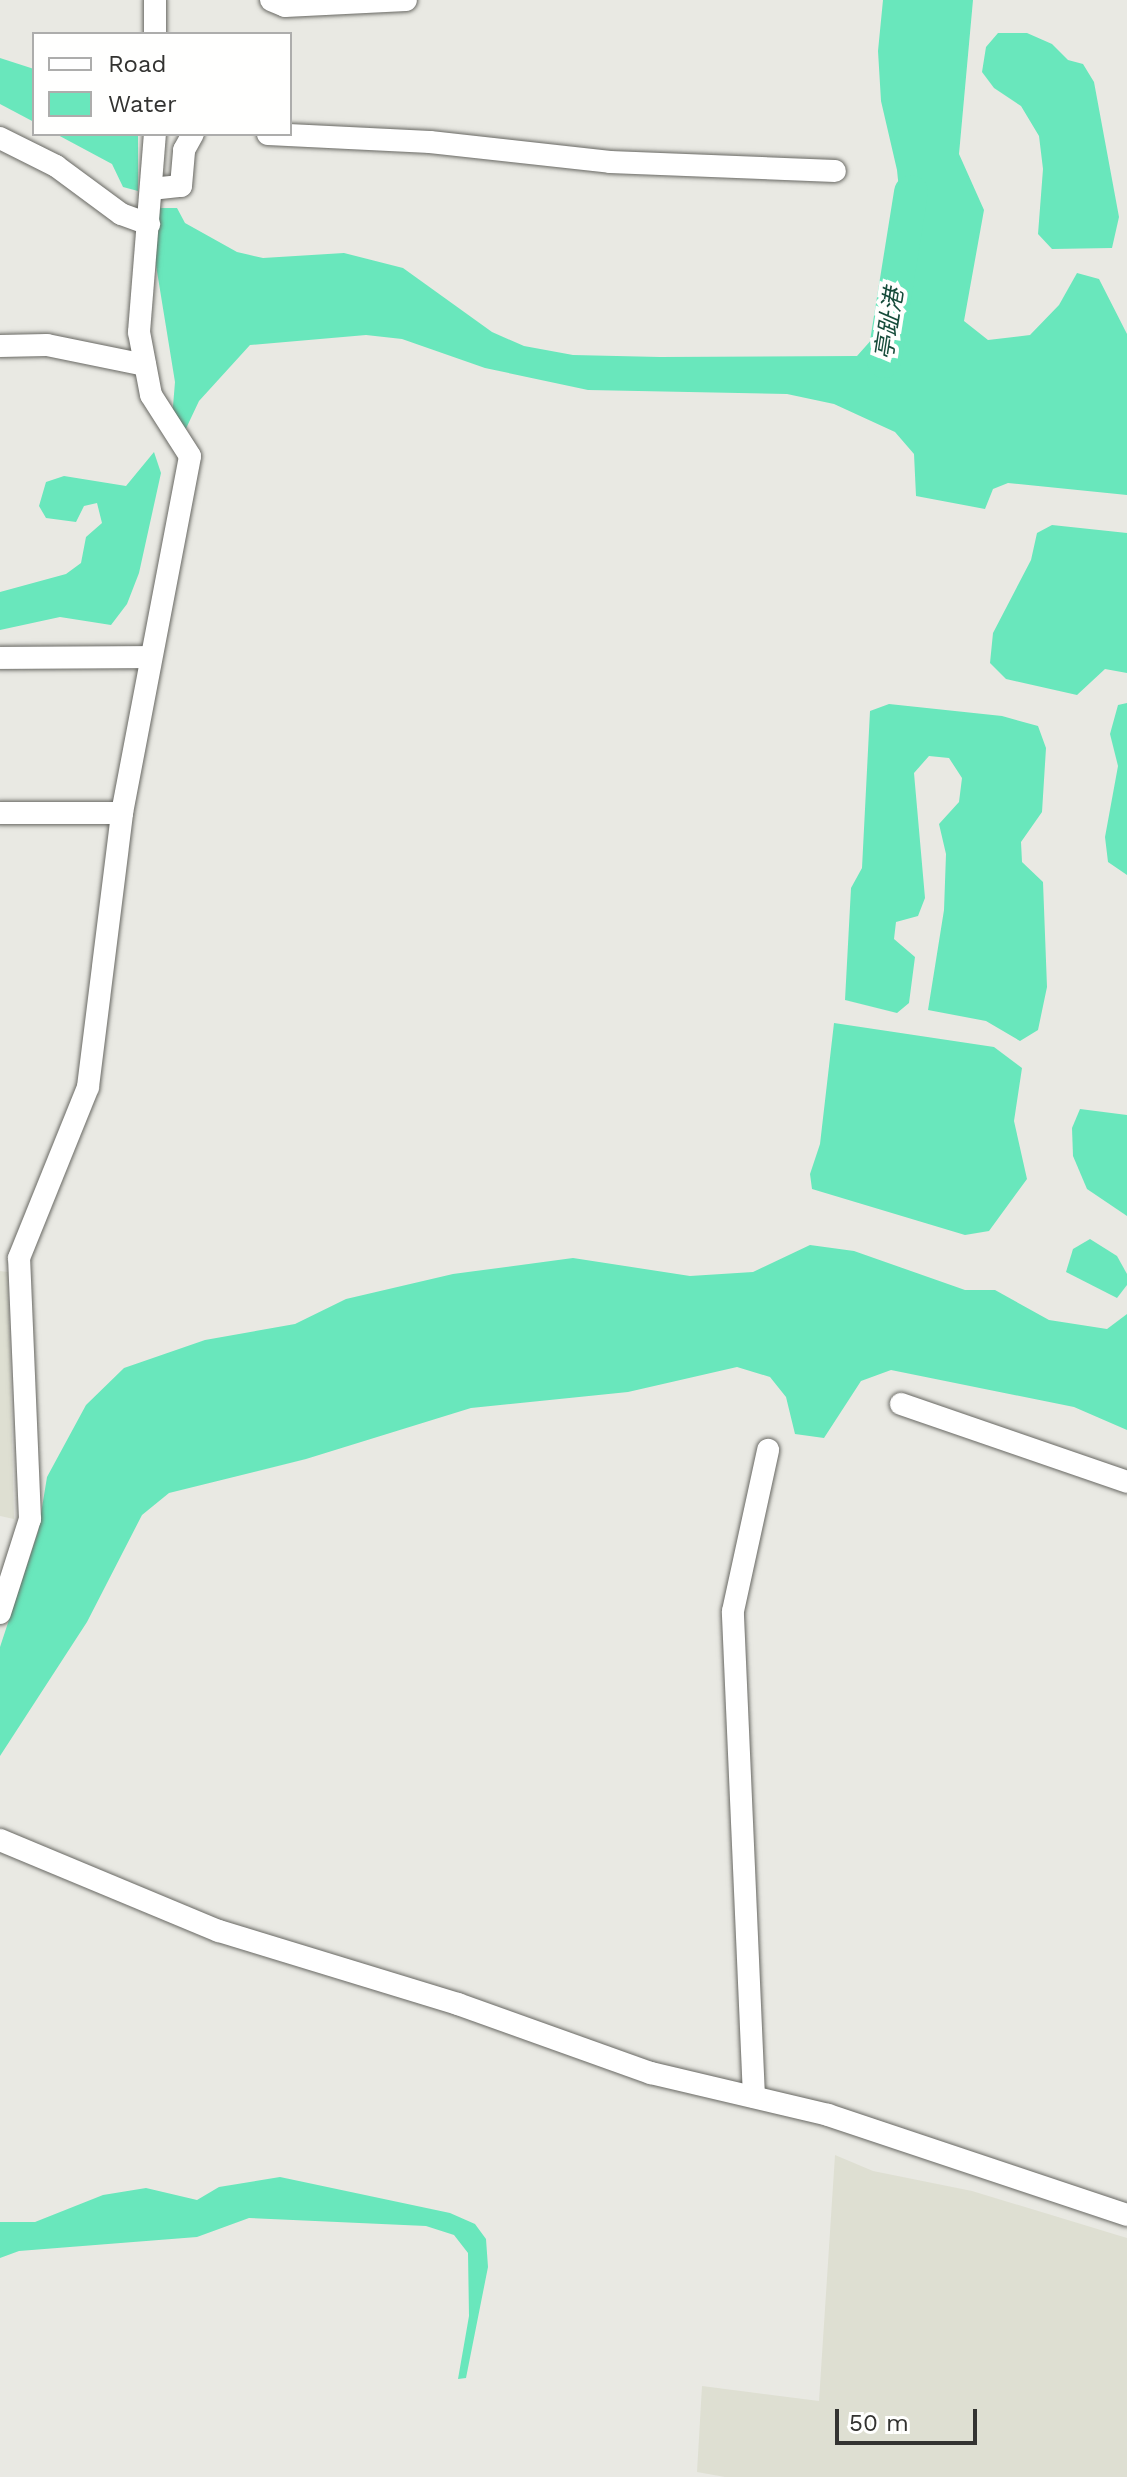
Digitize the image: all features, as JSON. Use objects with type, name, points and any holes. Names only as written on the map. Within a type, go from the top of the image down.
[{"type":"street","points":[[155,0],[155,32]]},
{"type":"street","points":[[271,0],[285,6],[406,0]]},
{"type":"street","points":[[292,135],[430,142],[610,162],[835,171]]},
{"type":"street","points":[[0,1613],[30,1519],[9,1256],[88,1087],[122,813],[190,456],[151,395],[139,332],[155,136]]},
{"type":"street","points":[[151,189],[181,186],[184,150],[192,136]]},
{"type":"street","points":[[0,138],[56,166],[121,214],[149,224]]},
{"type":"street","points":[[0,346],[47,345],[145,365]]},
{"type":"street","points":[[0,658],[150,657]]},
{"type":"street","points":[[0,813],[122,813]]},
{"type":"street","points":[[901,1404],[1127,1482]]},
{"type":"street","points":[[754,2097],[733,1611],[768,1450]]},
{"type":"street","points":[[0,1840],[219,1931],[458,2004],[651,2073],[828,2115],[1127,2215]]},
{"type":"shaded area","points":[[0,1271],[8,1272],[14,1519],[0,1516]]},
{"type":"shaded area","points":[[835,2155],[873,2171],[972,2191],[1127,2238],[1127,2477],[725,2477],[697,2472],[702,2386],[819,2401]]},
{"type":"water","points":[[883,0],[973,0],[959,154],[984,210],[964,321],[988,340],[1030,335],[1059,305],[1077,273],[1099,279],[1127,334],[1127,495],[1008,483],[993,489],[985,509],[916,496],[914,454],[895,432],[834,404],[787,394],[588,390],[485,368],[402,339],[366,335],[250,345],[199,401],[182,437],[172,418],[175,382],[154,253],[160,208],[177,208],[185,223],[237,252],[263,258],[344,253],[403,268],[492,332],[524,346],[573,355],[857,356],[890,319],[907,269],[897,170],[881,101],[878,51]]},
{"type":"water","points":[[998,33],[1027,33],[1052,44],[1068,60],[1083,64],[1094,82],[1119,217],[1112,248],[1052,249],[1038,234],[1043,169],[1039,136],[1021,106],[994,88],[982,72],[986,47]]},
{"type":"water","points":[[0,58],[32,68],[32,121],[0,104]]},
{"type":"water","points":[[60,136],[138,136],[138,191],[123,187],[112,164]]},
{"type":"water","points":[[154,452],[161,473],[139,573],[127,604],[111,625],[60,617],[0,630],[0,592],[66,574],[81,563],[86,537],[102,523],[97,503],[84,506],[76,522],[46,518],[39,506],[46,482],[64,476],[126,486]]},
{"type":"water","points":[[1052,525],[1127,533],[1127,673],[1105,669],[1077,695],[1006,679],[990,663],[993,633],[1031,560],[1037,533]]},
{"type":"water","points":[[1127,703],[1127,875],[1108,862],[1105,837],[1118,766],[1110,734],[1118,705]]},
{"type":"water","points":[[889,704],[1002,716],[1038,726],[1046,748],[1042,812],[1021,842],[1022,862],[1043,882],[1047,987],[1038,1030],[1020,1041],[986,1021],[928,1010],[944,910],[946,854],[939,824],[959,802],[962,778],[949,758],[929,756],[914,773],[925,898],[918,916],[896,922],[894,939],[915,957],[909,1003],[897,1013],[845,1000],[851,888],[862,868],[870,711]]},
{"type":"water","points":[[834,1023],[994,1047],[1022,1068],[1014,1121],[1027,1179],[989,1231],[965,1235],[812,1189],[810,1174],[820,1144]]},
{"type":"water","points":[[1080,1109],[1127,1115],[1127,1216],[1087,1189],[1073,1156],[1072,1128]]},
{"type":"water","points":[[1090,1239],[1117,1256],[1127,1274],[1127,1285],[1117,1298],[1066,1272],[1073,1249]]},
{"type":"water","points":[[810,1245],[854,1251],[965,1290],[995,1290],[1049,1320],[1107,1329],[1127,1314],[1127,1430],[1074,1407],[891,1370],[861,1381],[824,1438],[795,1434],[786,1397],[770,1377],[737,1367],[628,1392],[471,1408],[306,1459],[169,1493],[142,1515],[87,1622],[0,1756],[0,1647],[38,1532],[47,1477],[86,1405],[124,1368],[205,1340],[295,1324],[346,1299],[453,1274],[573,1258],[690,1276],[753,1272]]},
{"type":"water","points":[[280,2177],[450,2213],[475,2224],[486,2239],[488,2267],[466,2378],[458,2379],[469,2316],[468,2253],[454,2235],[426,2226],[249,2218],[197,2237],[19,2251],[0,2258],[0,2222],[35,2222],[103,2195],[146,2188],[197,2200],[219,2187]]},
{"type":"waterway","name":"亭趾港","points":[[884,361],[911,192]]}]
